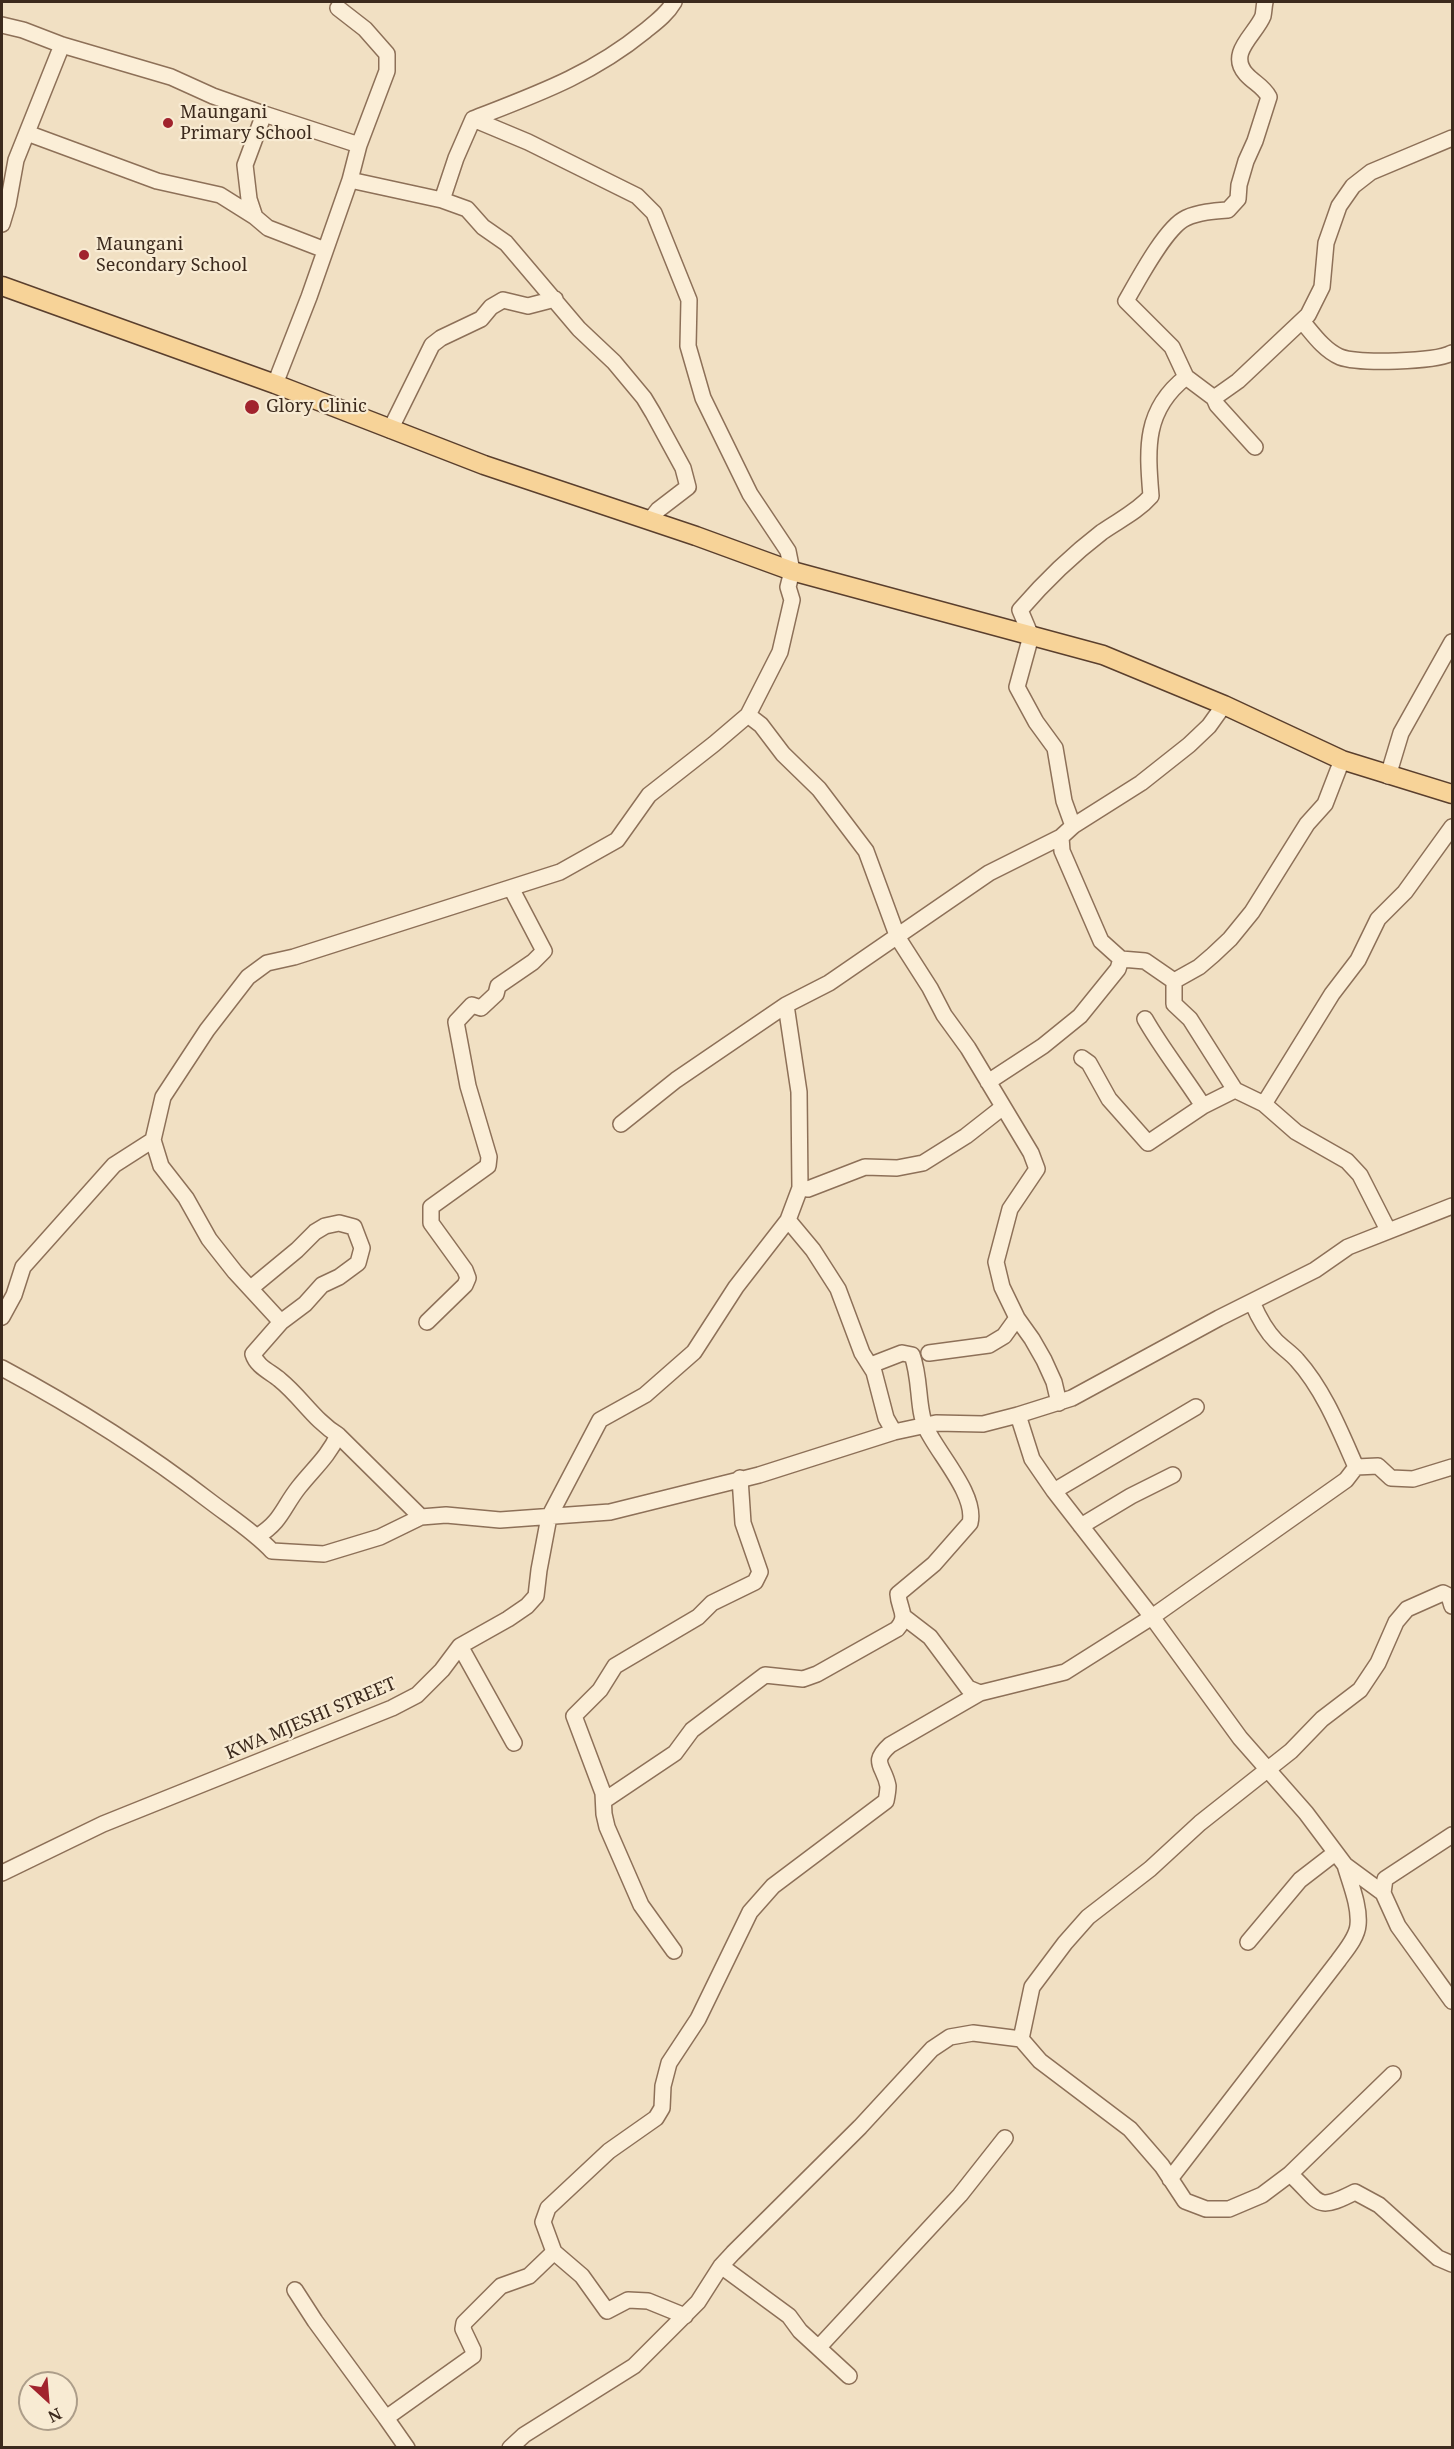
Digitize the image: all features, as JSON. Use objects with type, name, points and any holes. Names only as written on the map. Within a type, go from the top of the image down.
[{"type":"main road","points":[[2,286],[275,384],[484,465],[650,520],[792,571],[1103,655],[1224,705],[1342,760],[1452,794]]},
{"type":"street","points":[[442,200],[456,158],[473,119],[559,86],[621,51],[668,12],[674,2]]},
{"type":"street","points":[[1256,447],[1217,405],[1214,398],[1186,377],[1172,347],[1126,301],[1167,236],[1184,219],[1204,213],[1228,210],[1238,199],[1239,185],[1246,161],[1269,97],[1263,87],[1245,73],[1240,50],[1263,16],[1265,2]]},
{"type":"street","points":[[275,384],[325,250],[350,180],[359,145],[387,71],[387,54],[365,29],[338,8]]},
{"type":"street","points":[[2,25],[171,77],[213,96],[359,145]]},
{"type":"street","points":[[2,224],[16,160],[62,45]]},
{"type":"street","points":[[255,217],[249,199],[245,165],[264,114]]},
{"type":"street","points":[[281,1322],[209,1239],[186,1198],[161,1166],[153,1140],[163,1097],[207,1030],[248,977],[267,963],[294,957],[560,872],[617,840],[650,795],[748,715],[780,652],[792,600],[788,587],[792,571],[788,551],[750,494],[703,398],[688,346],[689,300],[654,213],[637,196],[528,142],[473,119]]},
{"type":"street","points":[[27,133],[157,181],[220,195],[268,228],[325,250]]},
{"type":"street","points":[[1214,398],[1238,381],[1308,315],[1322,288],[1326,243],[1339,206],[1353,186],[1371,172],[1452,138]]},
{"type":"street","points":[[350,180],[442,200],[467,209],[483,226],[506,243],[579,329],[605,352],[644,398],[683,468],[688,488],[658,510],[650,520]]},
{"type":"street","points":[[390,430],[432,345],[441,338],[481,319],[492,307],[503,300],[528,306],[555,298]]},
{"type":"street","points":[[1302,321],[1324,346],[1340,357],[1395,361],[1452,353]]},
{"type":"street","points":[[1073,826],[1064,801],[1054,748],[1036,722],[1017,687],[1022,633],[1020,610],[1071,557],[1104,531],[1141,508],[1151,496],[1150,431],[1172,389],[1186,377]]},
{"type":"street","points":[[1389,776],[1401,733],[1452,642]]},
{"type":"street","points":[[621,1124],[676,1080],[786,1005],[829,983],[898,938],[989,873],[1061,837],[1073,826],[1141,783],[1189,745],[1209,726],[1224,705]]},
{"type":"street","points":[[748,715],[761,725],[783,754],[819,789],[866,851],[898,938],[1031,1153],[1037,1169],[1010,1209],[996,1262],[1002,1287],[1017,1318],[1044,1360],[1054,1382],[1059,1403]]},
{"type":"street","points":[[1174,981],[1199,967],[1213,955],[1230,939],[1252,912],[1308,824],[1325,804],[1342,760]]},
{"type":"street","points":[[1264,1104],[1332,994],[1358,960],[1378,919],[1405,892],[1452,827]]},
{"type":"street","points":[[1061,837],[1062,851],[1101,941],[1121,959],[1145,961],[1174,981]]},
{"type":"street","points":[[428,1322],[465,1285],[468,1278],[465,1270],[431,1223],[431,1207],[488,1166],[489,1157],[468,1086],[456,1022],[472,1005],[481,1008],[496,994],[498,986],[533,962],[544,951],[511,888]]},
{"type":"street","points":[[987,1082],[1035,1051],[1080,1016],[1118,969],[1121,959]]},
{"type":"street","points":[[1174,981],[1174,1004],[1190,1019],[1235,1090],[1264,1104],[1296,1132],[1347,1161],[1360,1175],[1388,1230]]},
{"type":"street","points":[[786,1005],[799,1092],[800,1188],[808,1189],[865,1167],[897,1168],[923,1163],[966,1136],[1003,1107]]},
{"type":"street","points":[[1145,1018],[1170,1061],[1188,1082],[1203,1106]]},
{"type":"street","points":[[1082,1058],[1089,1064],[1109,1099],[1148,1143],[1203,1106],[1235,1090]]},
{"type":"street","points":[[2,1317],[14,1295],[24,1267],[114,1165],[153,1140]]},
{"type":"street","name":"KWA MJESHI STREET","points":[[2,1873],[104,1824],[392,1708],[417,1695],[442,1670],[460,1646],[527,1606],[536,1596],[549,1517],[600,1420],[645,1395],[694,1352],[736,1287],[788,1220],[800,1188]]},
{"type":"street","points":[[2,1368],[63,1400],[154,1460],[258,1536],[272,1551],[324,1554],[380,1537],[421,1517],[446,1515],[500,1520],[610,1512],[759,1475],[894,1432],[936,1424],[983,1424],[1059,1403],[1315,1270],[1348,1247],[1452,1206]]},
{"type":"street","points":[[788,1220],[813,1250],[838,1289],[858,1344],[871,1365],[886,1418],[894,1432]]},
{"type":"street","points":[[251,1288],[315,1232],[325,1226],[339,1223],[354,1227],[362,1248],[358,1263],[339,1277],[322,1285],[305,1304],[281,1322],[253,1354],[255,1361],[280,1380],[326,1428],[338,1435],[421,1517]]},
{"type":"street","points":[[1252,1302],[1261,1323],[1276,1341],[1298,1360],[1314,1384],[1335,1418],[1356,1467]]},
{"type":"street","points":[[929,1353],[989,1346],[1004,1336],[1017,1318]]},
{"type":"street","points":[[604,1800],[675,1753],[692,1730],[765,1675],[803,1679],[818,1674],[897,1629],[904,1617],[898,1594],[934,1564],[970,1523],[972,1515],[966,1496],[924,1426],[918,1369],[912,1355],[902,1353],[871,1365]]},
{"type":"street","points":[[1053,1491],[1196,1407]]},
{"type":"street","points":[[1018,1415],[1032,1459],[1053,1491],[1152,1617],[1240,1738],[1306,1813],[1340,1859],[1383,1893],[1398,1926],[1452,2001]]},
{"type":"street","points":[[258,1536],[273,1527],[298,1487],[330,1454],[338,1435]]},
{"type":"street","points":[[685,2316],[648,2301],[628,2300],[607,2311],[582,2276],[554,2252],[543,2223],[548,2208],[609,2151],[656,2118],[662,2108],[663,2086],[669,2063],[698,2019],[750,1912],[772,1886],[886,1801],[888,1787],[878,1763],[882,1753],[890,1745],[980,1693],[1065,1672],[1152,1617],[1346,1480],[1356,1467],[1378,1466],[1391,1478],[1413,1479],[1452,1467]]},
{"type":"street","points":[[1081,1526],[1131,1496],[1173,1475]]},
{"type":"street","points":[[674,1951],[641,1905],[607,1827],[604,1800],[574,1716],[600,1690],[615,1666],[698,1617],[712,1603],[755,1582],[760,1572],[743,1523],[740,1478]]},
{"type":"street","points":[[1021,2039],[1032,1987],[1065,1942],[1088,1917],[1150,1869],[1200,1823],[1291,1751],[1322,1719],[1360,1690],[1378,1664],[1396,1622],[1407,1609],[1443,1593],[1449,1596],[1452,1606]]},
{"type":"street","points":[[904,1617],[930,1637],[968,1688],[980,1693]]},
{"type":"street","points":[[460,1646],[514,1743]]},
{"type":"street","points":[[1383,1893],[1385,1879],[1452,1835]]},
{"type":"street","points":[[1248,1942],[1300,1880],[1340,1859]]},
{"type":"street","points":[[1170,2179],[1338,1962],[1354,1937],[1358,1925],[1356,1902],[1340,1859]]},
{"type":"street","points":[[510,2448],[525,2435],[634,2366],[698,2302],[721,2266],[860,2127],[932,2049],[950,2037],[973,2033],[1021,2039],[1040,2061],[1130,2129],[1185,2201],[1206,2209],[1229,2209],[1262,2195],[1290,2174],[1393,2074]]},
{"type":"street","points":[[819,2346],[960,2195],[1005,2138]]},
{"type":"street","points":[[1290,2174],[1320,2203],[1331,2204],[1355,2192],[1379,2205],[1438,2258],[1452,2264]]},
{"type":"street","points":[[386,2418],[473,2356],[473,2350],[463,2331],[464,2323],[501,2286],[530,2276],[554,2252]]},
{"type":"street","points":[[721,2266],[789,2316],[800,2331],[819,2346],[849,2376]]},
{"type":"street","points":[[295,2290],[407,2448]]},
{"type":"place","name":"Maungani Primary School","points":[[168,123]]},
{"type":"place","name":"Maungani Secondary School","points":[[84,255]]},
{"type":"place","name":"Glory Clinic","points":[[252,407]]}]
